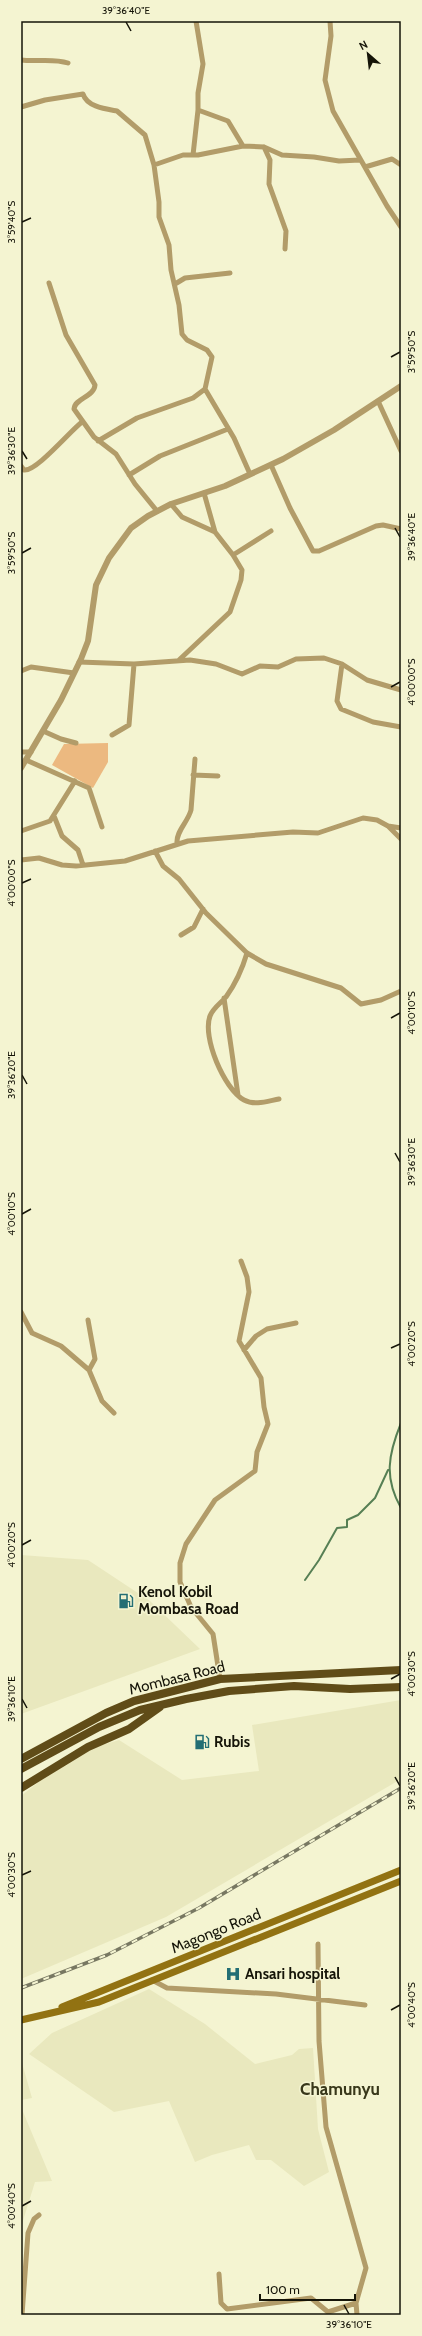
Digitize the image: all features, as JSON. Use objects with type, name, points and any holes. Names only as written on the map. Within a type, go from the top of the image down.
[{"type":"highway","name":"Mombasa Road","points":[[21,1759],[134,1701],[220,1678],[401,1670]]},
{"type":"highway","name":"Mombasa Road","points":[[21,1769],[99,1726],[140,1710],[164,1704],[229,1690],[294,1686],[350,1689],[401,1687]]},
{"type":"highway","points":[[21,1788],[88,1747],[129,1729],[164,1704]]},
{"type":"main road","name":"Magongo Road","points":[[41,2015],[401,1870]]},
{"type":"main road","name":"Magongo Road","points":[[21,2020],[99,2002],[401,1881]]},
{"type":"street","points":[[193,154],[203,64],[196,21]]},
{"type":"street","points":[[330,21],[331,36],[325,80],[334,115],[387,206],[401,226]]},
{"type":"street","points":[[21,60],[36,62],[58,60],[68,63]]},
{"type":"street","points":[[21,107],[45,100],[83,94],[90,103],[106,109],[117,111],[127,121],[138,128],[146,139],[154,166],[160,202],[159,217],[168,242],[171,270],[175,284],[183,337],[211,354],[211,366],[205,389],[193,398],[137,418],[98,441]]},
{"type":"street","points":[[198,110],[228,121],[243,146]]},
{"type":"street","points":[[154,166],[183,155],[243,146],[264,147],[280,154],[339,161],[360,160]]},
{"type":"street","points":[[264,147],[270,160],[270,184],[286,231],[285,249]]},
{"type":"street","points":[[270,160],[280,154]]},
{"type":"street","points":[[365,166],[392,159],[401,165]]},
{"type":"street","points":[[175,284],[185,278],[230,273]]},
{"type":"street","points":[[49,283],[66,335],[74,351],[85,365],[95,385],[94,390],[74,406],[82,422],[98,441],[113,451],[129,475],[157,511]]},
{"type":"street","points":[[21,768],[74,673],[88,641],[95,590],[109,558],[131,528],[157,511],[171,504],[204,493],[271,465],[334,430],[401,386]]},
{"type":"street","points":[[205,389],[228,429],[250,474]]},
{"type":"street","points":[[378,401],[401,451]]},
{"type":"street","points":[[21,466],[24,470],[30,470],[39,464],[82,422]]},
{"type":"street","points":[[129,475],[160,456],[228,429]]},
{"type":"street","points":[[271,465],[290,508],[313,551],[319,552],[376,526],[383,525],[401,529]]},
{"type":"street","points":[[204,493],[214,532]]},
{"type":"street","points":[[171,504],[182,517],[214,532],[234,555],[241,567],[242,576],[231,609],[179,660]]},
{"type":"street","points":[[234,555],[271,531]]},
{"type":"street","points":[[79,662],[134,664],[179,660],[216,664],[242,674],[260,666],[278,667],[296,659],[324,658],[342,664],[367,680],[401,690]]},
{"type":"street","points":[[112,735],[129,725],[134,664]]},
{"type":"street","points":[[342,664],[338,701],[341,709],[373,722],[401,727]]},
{"type":"street","points":[[21,671],[31,667],[74,673]]},
{"type":"street","points":[[43,731],[61,739],[76,743]]},
{"type":"street","points":[[21,752],[31,752]]},
{"type":"street","points":[[177,843],[178,835],[189,818],[191,810],[195,759]]},
{"type":"street","points":[[26,760],[75,781],[90,790],[102,826]]},
{"type":"street","points":[[193,775],[218,776]]},
{"type":"street","points":[[21,831],[46,823],[54,816],[75,781]]},
{"type":"street","points":[[54,816],[62,836],[78,850],[83,865]]},
{"type":"street","points":[[21,860],[39,858],[68,866],[125,861],[177,843],[200,839],[293,832],[318,833],[363,818],[377,820],[388,826],[401,839]]},
{"type":"street","points":[[388,826],[401,828]]},
{"type":"street","points":[[155,851],[163,866],[179,879],[203,909],[248,953],[266,964],[342,988],[361,1004],[381,1000],[401,991]]},
{"type":"street","points":[[181,935],[194,927],[203,909]]},
{"type":"street","points":[[248,953],[239,976],[211,1014],[209,1024],[211,1042],[222,1076],[238,1095],[252,1102],[280,1099]]},
{"type":"street","points":[[224,998],[238,1095]]},
{"type":"street","points":[[220,1678],[213,1634],[198,1618],[188,1601],[180,1582],[180,1563],[186,1544],[215,1500],[230,1487],[252,1474],[256,1468],[256,1452],[268,1424],[264,1406],[261,1378],[244,1350],[239,1336],[246,1310],[249,1284],[241,1261]]},
{"type":"street","points":[[21,1312],[32,1333],[61,1346],[89,1370],[102,1401],[114,1413]]},
{"type":"street","points":[[88,1320],[95,1359],[89,1370]]},
{"type":"street","points":[[244,1350],[256,1336],[267,1329],[296,1323]]},
{"type":"street","points":[[318,1944],[319,2041],[326,2127],[366,2268],[356,2303],[357,2315]]},
{"type":"street","points":[[152,1980],[166,1988],[319,1999],[365,2005]]},
{"type":"street","points":[[22,2315],[23,2270],[28,2233],[34,2219],[39,2215]]},
{"type":"street","points":[[219,2274],[221,2303],[224,2308],[254,2306],[311,2298],[324,2314],[356,2303]]},
{"type":"shaded area","points":[[108,743],[108,762],[93,788],[52,765],[64,744]]},
{"type":"shaded area","points":[[21,1555],[88,1560],[150,1601],[200,1649],[21,1714]]},
{"type":"shaded area","points":[[401,1700],[401,1779],[166,1917],[21,1979],[21,1796],[75,1753],[119,1740],[182,1780],[259,1771],[252,1725]]},
{"type":"shaded area","points":[[149,1989],[205,2024],[255,2064],[292,2055],[299,2049],[313,2048],[318,2129],[329,2172],[304,2186],[271,2160],[256,2160],[249,2145],[212,2155],[195,2162],[169,2101],[114,2112],[29,2054],[52,2033]]},
{"type":"shaded area","points":[[21,2063],[32,2098],[21,2100]]},
{"type":"shaded area","points":[[21,2107],[52,2181],[35,2182],[21,2227]]},
{"type":"waterway","points":[[401,1423],[393,1446],[390,1466],[392,1487],[401,1508]]},
{"type":"waterway","points":[[305,1580],[319,1560],[337,1528],[347,1527],[347,1520],[358,1515],[375,1498],[388,1470]]},
{"type":"railway","points":[[21,1988],[107,1955],[199,1908],[401,1788]]},
{"type":"place","name":"Kenol Kobil Mombasa Road","points":[[126,1601]]},
{"type":"place","name":"Rubis","points":[[202,1742]]},
{"type":"place","name":"Ansari hospital","points":[[233,1974]]},
{"type":"district","name":"Chamunyu","points":[[340,2089]]}]
